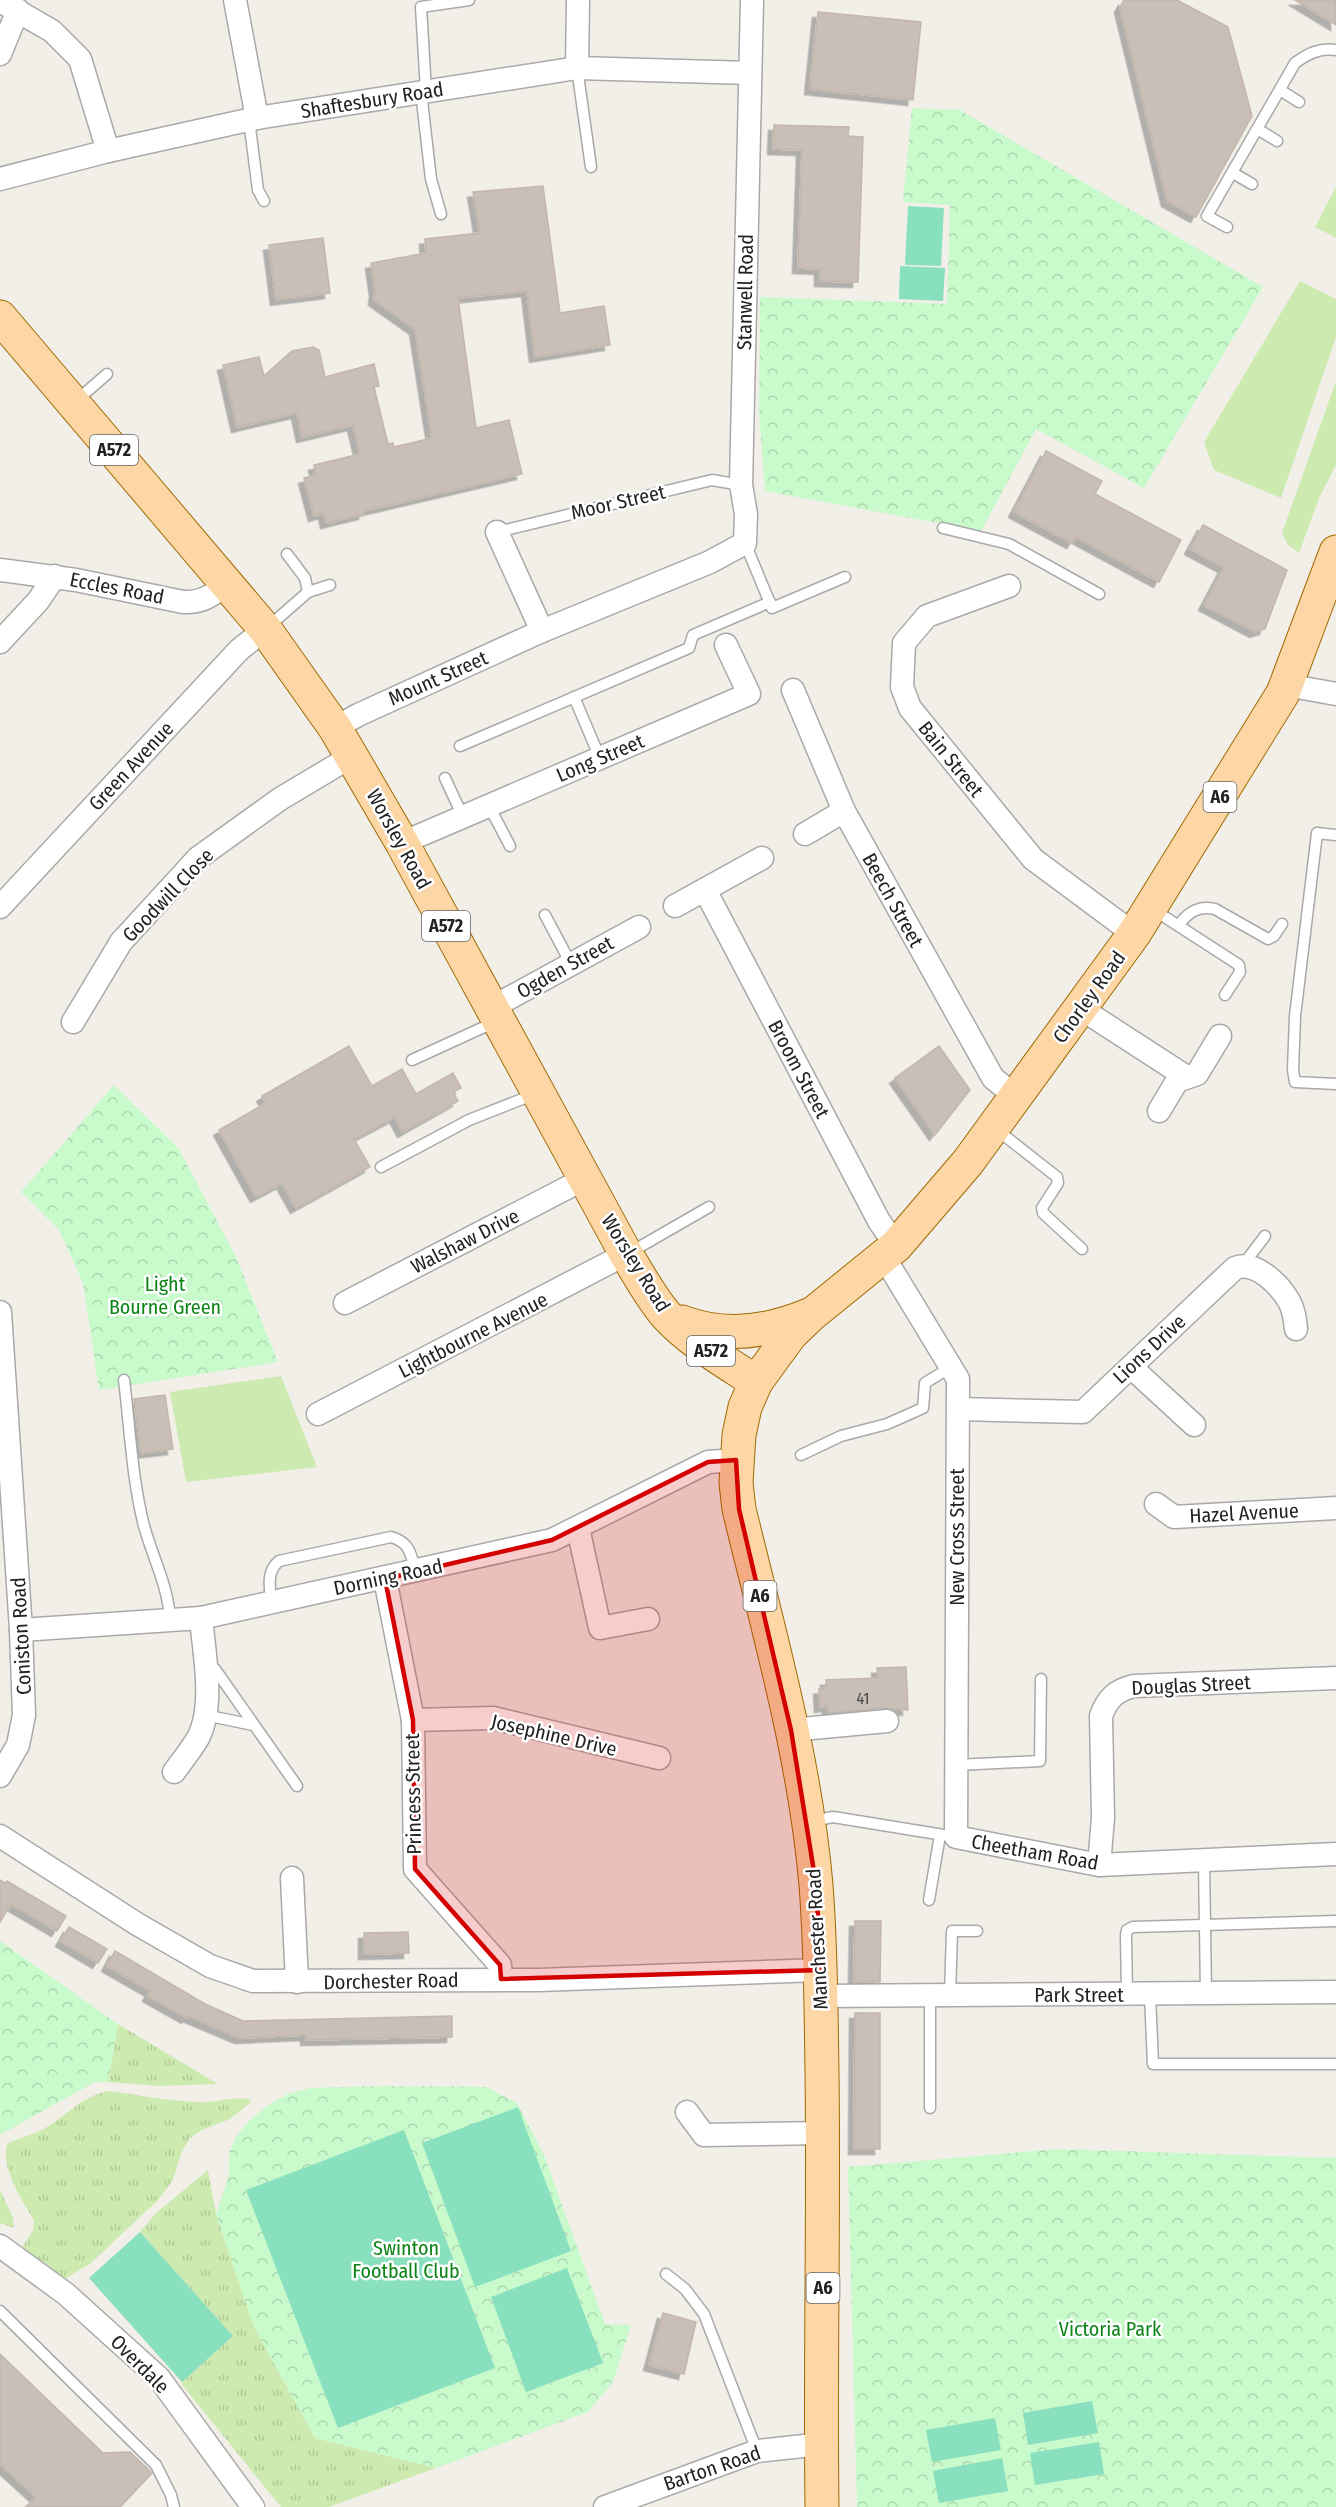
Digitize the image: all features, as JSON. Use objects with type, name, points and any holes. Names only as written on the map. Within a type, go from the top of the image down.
[{"type":"main road","name":"Worsley Road","points":[[0,317],[228,583],[265,629],[335,728],[402,843],[626,1254],[652,1297],[668,1317],[712,1352],[756,1382]]},
{"type":"main road","name":"Chorley Road","points":[[756,1382],[791,1334],[890,1251],[968,1162],[1143,921],[1261,730],[1286,685],[1336,552]]},
{"type":"main road","points":[[668,1317],[708,1330],[736,1332],[775,1327],[811,1315]]},
{"type":"main road","name":"Manchester Road","points":[[756,1382],[745,1407],[739,1434],[736,1483],[739,1509],[791,1730],[809,1822],[821,1983],[822,2507]]},
{"type":"street","points":[[235,0],[253,119]]},
{"type":"street","points":[[577,68],[578,0]]},
{"type":"street","name":"Stanwell Road","points":[[745,543],[746,514],[741,485],[752,0]]},
{"type":"street","points":[[0,54],[9,6],[52,31],[80,59],[108,151]]},
{"type":"street","name":"Shaftesbury Road","points":[[0,179],[108,151],[253,119],[577,68],[750,73]]},
{"type":"street","points":[[497,532],[542,631]]},
{"type":"street","name":"Mount Street","points":[[335,728],[358,715],[542,631],[711,562],[745,543]]},
{"type":"street","name":"Eccles Road","points":[[0,570],[55,576],[194,602],[207,599],[228,583]]},
{"type":"street","points":[[0,642],[38,601],[55,576]]},
{"type":"street","name":"Bain Street","points":[[1009,586],[927,616],[904,643],[902,687],[910,708],[1033,859],[1143,921]]},
{"type":"street","name":"Green Avenue","points":[[0,907],[239,650],[265,629]]},
{"type":"street","name":"Long Street","points":[[402,843],[749,694],[726,645]]},
{"type":"street","points":[[1286,685],[1336,694]]},
{"type":"street","name":"Beech Street","points":[[793,690],[844,810],[993,1078],[1015,1096]]},
{"type":"street","name":"Goodwill Close","points":[[73,1022],[121,942],[198,858],[280,799],[352,756]]},
{"type":"street","points":[[805,834],[844,810]]},
{"type":"street","points":[[675,906],[762,858]]},
{"type":"street","name":"Broom Street","points":[[705,890],[879,1221],[890,1251]]},
{"type":"street","name":"Ogden Street","points":[[494,1014],[572,964],[639,927]]},
{"type":"street","points":[[1080,1008],[1185,1076]]},
{"type":"street","points":[[1159,1111],[1177,1081],[1185,1076],[1197,1074],[1220,1036]]},
{"type":"street","name":"Walshaw Drive","points":[[345,1303],[586,1178]]},
{"type":"street","name":"New Cross Street","points":[[890,1251],[958,1379],[956,1765],[948,1836]]},
{"type":"street","name":"Lightbourne Avenue","points":[[318,1414],[603,1269],[626,1254]]},
{"type":"street","points":[[1243,1265],[1253,1268],[1268,1278],[1288,1300],[1294,1312],[1296,1329]]},
{"type":"street","name":"Lions Drive","points":[[958,1409],[1083,1412],[1235,1268],[1243,1265]]},
{"type":"street","name":"Coniston Road","points":[[0,1312],[24,1700],[22,1730],[12,1759],[0,1776]]},
{"type":"street","points":[[1131,1367],[1194,1425]]},
{"type":"street","name":"Dorning Road","points":[[21,1630],[201,1618],[552,1540],[708,1462],[736,1461]]},
{"type":"street","name":"Hazel Avenue","points":[[1156,1504],[1174,1517],[1336,1508]]},
{"type":"street","points":[[578,1528],[600,1628],[648,1619]]},
{"type":"street","name":"Princess Street","points":[[384,1579],[412,1720],[415,1869],[500,1965],[501,1979]]},
{"type":"street","points":[[174,1772],[198,1737],[205,1715],[205,1669],[201,1618]]},
{"type":"street","name":"Douglas Street","points":[[1099,1865],[1103,1818],[1101,1716],[1105,1704],[1112,1696],[1122,1689],[1134,1686],[1336,1678]]},
{"type":"street","name":"Josephine Drive","points":[[412,1720],[493,1718],[659,1758]]},
{"type":"street","points":[[791,1730],[887,1721]]},
{"type":"street","name":"Dorchester Road","points":[[0,1836],[137,1924],[210,1966],[253,1981],[501,1979],[821,1983]]},
{"type":"street","name":"Cheetham Road","points":[[948,1836],[1099,1865],[1336,1854]]},
{"type":"street","points":[[292,1878],[297,1982]]},
{"type":"street","name":"Park Street","points":[[821,1983],[940,1995],[1336,1992]]},
{"type":"street","points":[[687,2112],[704,2135],[823,2133]]},
{"type":"street","name":"Overdale","points":[[1,2250],[66,2294],[159,2378],[253,2507]]},
{"type":"street","name":"Barton Road","points":[[605,2507],[645,2500],[757,2451],[822,2444]]},
{"type":"lane","points":[[441,214],[431,179],[424,91],[421,7],[469,0]]},
{"type":"lane","points":[[1227,227],[1207,216],[1296,63],[1309,53],[1325,48],[1336,50]]},
{"type":"lane","points":[[577,68],[591,167]]},
{"type":"lane","points":[[1280,90],[1299,102]]},
{"type":"lane","points":[[253,119],[258,190],[264,201]]},
{"type":"lane","points":[[1259,130],[1277,141]]},
{"type":"lane","points":[[1233,172],[1252,184]]},
{"type":"lane","points":[[74,404],[107,374]]},
{"type":"lane","name":"Moor Street","points":[[497,532],[712,480],[741,485]]},
{"type":"lane","points":[[942,528],[1009,544],[1099,594]]},
{"type":"lane","points":[[745,543],[772,608],[845,577]]},
{"type":"lane","points":[[287,554],[305,578],[308,592]]},
{"type":"lane","points":[[265,629],[308,592],[330,585]]},
{"type":"lane","points":[[460,746],[689,648],[693,635],[770,602]]},
{"type":"lane","points":[[574,697],[600,758]]},
{"type":"lane","points":[[446,778],[463,817]]},
{"type":"lane","points":[[489,806],[510,846]]},
{"type":"lane","points":[[1336,835],[1317,833],[1295,1016],[1293,1070],[1295,1082],[1336,1084]]},
{"type":"lane","points":[[1179,925],[1188,913],[1208,908],[1268,939],[1274,936],[1282,924]]},
{"type":"lane","points":[[545,915],[572,964]]},
{"type":"lane","points":[[1143,921],[1179,925],[1239,965],[1240,972],[1225,995]]},
{"type":"lane","points":[[412,1060],[494,1014]]},
{"type":"lane","points":[[381,1167],[469,1120],[538,1093]]},
{"type":"lane","points":[[994,1127],[1057,1177],[1057,1187],[1042,1208],[1043,1213],[1082,1249]]},
{"type":"lane","points":[[626,1254],[709,1207]]},
{"type":"lane","points":[[1243,1265],[1266,1236]]},
{"type":"lane","points":[[801,1455],[842,1436],[887,1424],[923,1408],[925,1383],[951,1367]]},
{"type":"lane","points":[[124,1380],[144,1528],[165,1586],[170,1619]]},
{"type":"lane","points":[[271,1602],[269,1577],[272,1566],[279,1561],[392,1537],[402,1540],[409,1548],[416,1572]]},
{"type":"lane","points":[[205,1669],[215,1670],[297,1786]]},
{"type":"lane","points":[[956,1765],[1040,1761],[1041,1679]]},
{"type":"lane","points":[[205,1715],[253,1725]]},
{"type":"lane","name":"Cheetham Road","points":[[809,1822],[833,1817],[948,1836]]},
{"type":"lane","points":[[929,1900],[948,1836]]},
{"type":"lane","points":[[1204,1860],[1206,1994]]},
{"type":"lane","points":[[1127,1995],[1127,1930],[1133,1927],[1336,1921]]},
{"type":"lane","points":[[930,2108],[940,1995],[952,1931],[977,1931]]},
{"type":"lane","points":[[1150,1995],[1153,2064],[1336,2064]]},
{"type":"lane","points":[[666,2274],[685,2289],[704,2314],[757,2451]]},
{"type":"lane","points":[[0,2311],[156,2465],[174,2507]]},
{"type":"highlighted area","points":[[736,1460],[739,1509],[791,1730],[816,1884],[821,1970],[501,1979],[500,1965],[415,1869],[413,1720],[385,1579],[552,1540],[708,1462]]},
{"type":"green space","points":[[912,108],[960,110],[1263,287],[1144,488],[1036,429],[981,531],[765,491],[759,413],[760,297],[947,304],[950,205],[903,202]]},
{"type":"green space","points":[[1336,187],[1336,238],[1315,227]]},
{"type":"green space","points":[[908,206],[944,208],[941,266],[905,265]]},
{"type":"green space","points":[[900,266],[945,268],[943,301],[899,299]]},
{"type":"green space","points":[[1300,281],[1336,299],[1336,337],[1281,498],[1214,470],[1204,442]]},
{"type":"green space","points":[[1336,381],[1336,465],[1319,498],[1299,553],[1288,545],[1282,533]]},
{"type":"green space","name":"Light Bourne Green","points":[[114,1085],[179,1149],[236,1257],[278,1362],[99,1390],[83,1283],[59,1230],[21,1192]]},
{"type":"green space","points":[[281,1376],[317,1467],[186,1482],[170,1392]]},
{"type":"green space","points":[[0,1941],[118,2024],[108,2082],[95,2082],[0,2135]]},
{"type":"green space","points":[[118,2024],[218,2084],[160,2086],[108,2082]]},
{"type":"green space","name":"Swinton Football Club","points":[[486,2087],[517,2103],[544,2155],[605,2324],[631,2325],[613,2382],[588,2412],[436,2468],[315,2438],[254,2327],[216,2214],[229,2175],[229,2153],[236,2137],[247,2123],[268,2105],[290,2093],[311,2088]]},
{"type":"green space","points":[[109,2091],[179,2101],[202,2102],[244,2098],[251,2102],[230,2119],[202,2130],[190,2138],[182,2151],[173,2180],[158,2200],[91,2263],[63,2280],[22,2248],[33,2230],[34,2220],[9,2173],[7,2144],[42,2130],[84,2101]]},
{"type":"green space","points":[[518,2107],[571,2251],[475,2287],[422,2143]]},
{"type":"green space","points":[[404,2130],[495,2368],[338,2428],[246,2190]]},
{"type":"green space","name":"Victoria Park","points":[[1058,2149],[1336,2158],[1336,2507],[857,2507],[848,2167]]},
{"type":"green space","points":[[208,2170],[216,2214],[254,2327],[315,2438],[436,2468],[329,2507],[281,2507],[183,2386],[182,2382],[233,2336],[140,2232],[156,2213]]},
{"type":"green space","points":[[0,2190],[13,2218],[14,2228],[0,2223]]},
{"type":"green space","points":[[140,2232],[233,2336],[182,2382],[89,2278]]},
{"type":"green space","points":[[567,2268],[603,2363],[526,2392],[491,2297]]},
{"type":"green space","points":[[1092,2401],[1098,2433],[1028,2445],[1023,2413]]},
{"type":"green space","points":[[995,2418],[1001,2450],[932,2462],[926,2430]]},
{"type":"green space","points":[[1099,2442],[1104,2474],[1035,2485],[1030,2453]]},
{"type":"green space","points":[[1002,2458],[1008,2491],[939,2503],[933,2471]]},
{"type":"building","points":[[1124,0],[1177,0],[1228,27],[1252,116],[1196,217],[1167,201],[1120,7]]},
{"type":"building","points":[[1295,0],[1336,0],[1336,25]]},
{"type":"building","points":[[818,12],[921,22],[913,100],[810,89]]},
{"type":"building","points":[[774,125],[849,127],[848,136],[863,137],[858,282],[820,281],[820,269],[798,268],[802,150],[773,149]]},
{"type":"building","points":[[543,186],[560,313],[604,306],[610,345],[535,357],[527,291],[458,298],[476,428],[509,420],[522,474],[364,511],[364,514],[326,523],[324,513],[314,516],[304,478],[316,475],[314,465],[360,454],[353,425],[302,437],[297,413],[237,427],[223,365],[259,357],[264,376],[292,351],[313,347],[319,350],[325,377],[374,364],[379,386],[374,387],[388,444],[393,443],[394,447],[432,438],[415,329],[374,300],[371,263],[426,253],[425,239],[480,233],[473,192]]},
{"type":"building","points":[[323,238],[330,293],[276,300],[269,245]]},
{"type":"building","points":[[1046,451],[1102,481],[1095,494],[1181,540],[1159,582],[1076,537],[1072,543],[1014,512]]},
{"type":"building","points":[[1203,525],[1287,570],[1265,629],[1255,632],[1204,605],[1224,567],[1190,549]]},
{"type":"building","points":[[349,1046],[372,1086],[402,1069],[416,1094],[453,1073],[461,1088],[453,1092],[458,1101],[403,1132],[395,1117],[354,1139],[370,1167],[296,1208],[282,1183],[256,1197],[219,1130],[266,1103],[262,1096]]},
{"type":"building","points":[[939,1046],[970,1090],[935,1135],[895,1078]]},
{"type":"building","points":[[165,1395],[173,1449],[141,1453],[134,1399]]},
{"type":"building","points":[[906,1667],[908,1710],[886,1708],[828,1713],[828,1706],[820,1707],[819,1689],[826,1688],[826,1680],[878,1678],[877,1668]]},
{"type":"building","points":[[0,1880],[5,1883],[7,1881],[66,1916],[57,1931],[11,1904],[0,1922]]},
{"type":"building","points":[[855,1921],[881,1921],[880,1982],[854,1982]]},
{"type":"building","points":[[69,1927],[107,1949],[98,1963],[61,1941]]},
{"type":"building","points":[[408,1932],[409,1953],[364,1954],[364,1933]]},
{"type":"building","points":[[115,1951],[205,2004],[243,2021],[452,2016],[452,2037],[306,2040],[306,2035],[240,2038],[188,2016],[187,2018],[148,1996],[151,1991],[107,1966]]},
{"type":"building","points":[[855,2013],[880,2013],[880,2149],[854,2149]]},
{"type":"building","points":[[663,2313],[696,2322],[684,2374],[649,2365]]},
{"type":"building","points":[[0,2354],[103,2453],[130,2452],[152,2473],[120,2507],[26,2507],[36,2497],[0,2464]]}]
